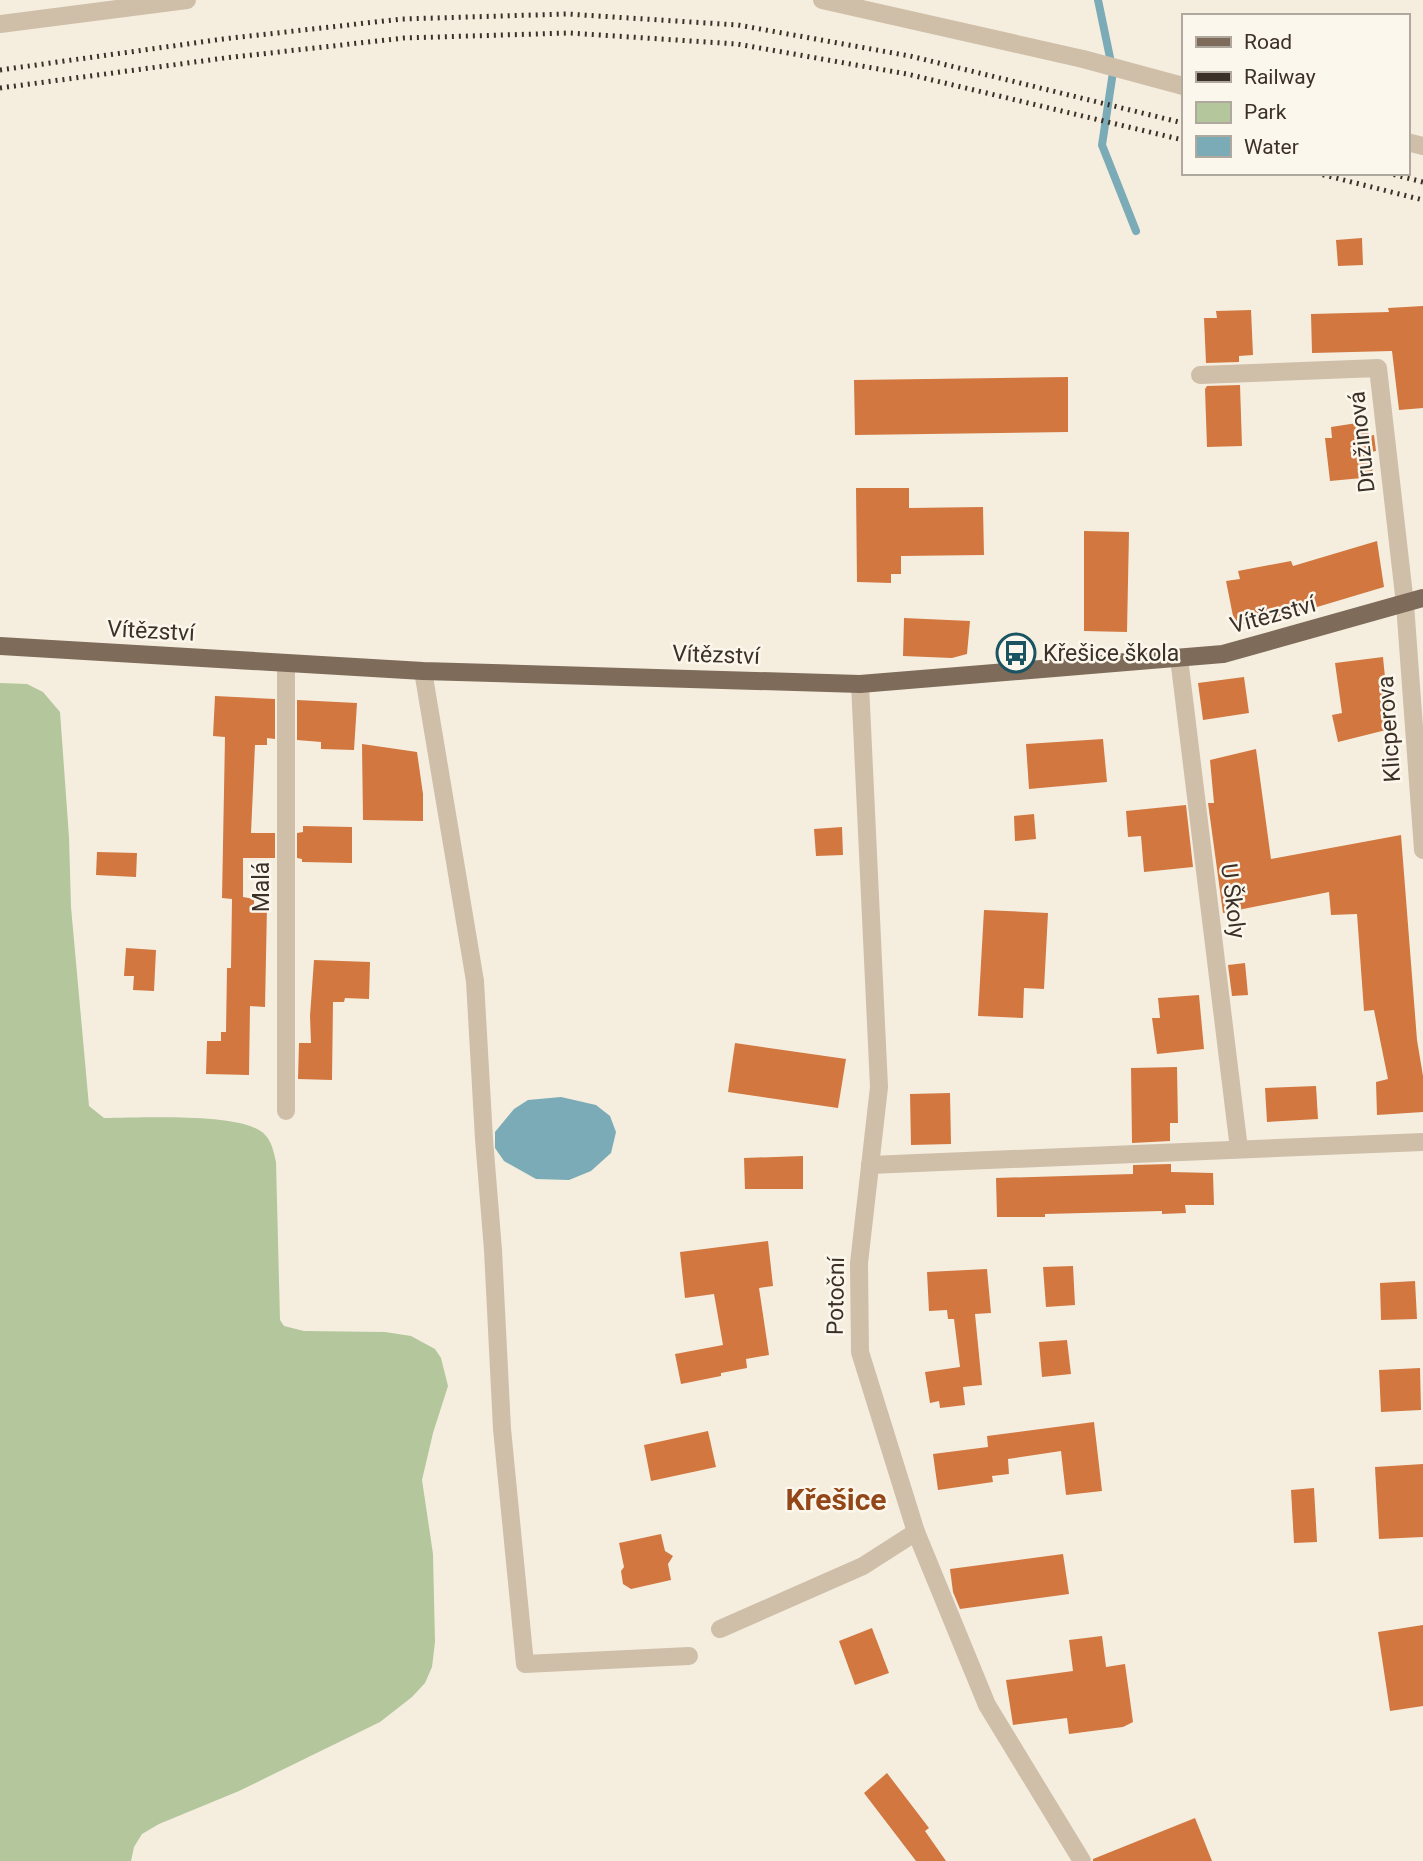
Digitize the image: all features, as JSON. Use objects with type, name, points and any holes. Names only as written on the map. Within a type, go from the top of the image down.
[{"type":"main road","name":"Vítězství","points":[[0,646],[423,671],[860,684],[1223,654],[1423,598]]},
{"type":"street","points":[[0,24],[187,0]]},
{"type":"street","points":[[822,0],[1083,59],[1182,86]]},
{"type":"street","name":"Družinová","points":[[1200,375],[1378,368],[1405,604]]},
{"type":"street","name":"Klicperova","points":[[1405,604],[1423,850]]},
{"type":"street","name":"U Školy","points":[[1179,658],[1239,1149]]},
{"type":"street","name":"Malá","points":[[286,663],[286,1111]]},
{"type":"street","points":[[423,671],[475,981],[502,1429],[525,1664],[689,1656]]},
{"type":"street","name":"Potoční","points":[[860,684],[880,1087],[859,1263],[860,1352],[916,1532],[987,1705],[1082,1861]]},
{"type":"street","points":[[870,1165],[1423,1142]]},
{"type":"street","points":[[720,1629],[863,1566],[916,1532]]},
{"type":"green space","points":[[0,683],[27,684],[43,692],[60,712],[71,907],[89,1106],[104,1118],[207,1119],[245,1125],[263,1133],[271,1144],[276,1162],[280,1320],[284,1326],[304,1331],[385,1332],[411,1336],[435,1349],[441,1358],[448,1386],[422,1480],[433,1554],[435,1642],[432,1667],[425,1683],[380,1722],[239,1791],[159,1824],[142,1834],[134,1847],[131,1861],[0,1861]]},
{"type":"water","points":[[561,1097],[596,1105],[610,1116],[616,1132],[611,1153],[591,1171],[569,1180],[536,1179],[504,1161],[495,1148],[495,1132],[514,1109],[528,1100]]},
{"type":"building","points":[[1362,238],[1363,265],[1338,266],[1336,240]]},
{"type":"building","points":[[1423,306],[1423,408],[1399,410],[1392,351],[1312,353],[1311,314],[1389,312],[1388,308]]},
{"type":"building","points":[[1251,310],[1253,355],[1239,356],[1239,362],[1206,363],[1204,318],[1217,318],[1216,311]]},
{"type":"building","points":[[1068,377],[1068,432],[855,435],[854,380]]},
{"type":"building","points":[[1240,385],[1242,446],[1207,447],[1205,389],[1207,386]]},
{"type":"building","points":[[1357,423],[1357,426],[1368,425],[1369,436],[1374,435],[1376,451],[1371,452],[1373,477],[1330,481],[1325,438],[1332,438],[1331,427]]},
{"type":"building","points":[[856,488],[909,488],[909,508],[983,507],[984,555],[901,556],[901,574],[891,574],[891,583],[857,582]]},
{"type":"building","points":[[1084,531],[1129,532],[1127,632],[1084,631]]},
{"type":"building","points":[[1377,541],[1384,587],[1307,610],[1235,626],[1226,581],[1240,579],[1238,571],[1291,561],[1293,566]]},
{"type":"building","points":[[904,618],[970,621],[967,654],[952,658],[903,656]]},
{"type":"building","points":[[1383,657],[1390,729],[1338,742],[1332,715],[1342,713],[1335,663]]},
{"type":"building","points":[[1244,677],[1249,713],[1203,720],[1198,683]]},
{"type":"building","points":[[215,696],[275,699],[275,739],[267,738],[267,745],[255,745],[251,833],[275,833],[275,858],[243,858],[243,897],[254,899],[254,907],[267,906],[265,1007],[250,1006],[249,1075],[206,1074],[207,1041],[221,1041],[221,1032],[226,1032],[227,968],[231,968],[232,899],[222,898],[225,737],[213,736]]},
{"type":"building","points":[[297,700],[357,703],[354,750],[321,749],[321,742],[297,740]]},
{"type":"building","points":[[1103,739],[1107,782],[1029,789],[1026,744]]},
{"type":"building","points":[[362,744],[417,752],[423,794],[423,821],[363,820]]},
{"type":"building","points":[[1256,749],[1271,859],[1401,835],[1417,1040],[1423,1076],[1423,1112],[1377,1115],[1376,1082],[1388,1079],[1374,1010],[1364,1011],[1357,914],[1331,915],[1329,892],[1223,913],[1208,803],[1214,803],[1210,760]]},
{"type":"building","points":[[1186,805],[1193,867],[1144,872],[1141,836],[1128,837],[1126,811]]},
{"type":"building","points":[[1034,814],[1036,839],[1015,841],[1014,816]]},
{"type":"building","points":[[303,826],[352,827],[352,863],[302,862],[302,859],[297,858],[297,833],[303,832]]},
{"type":"building","points":[[842,827],[843,855],[816,856],[814,829]]},
{"type":"building","points":[[97,852],[137,853],[136,877],[96,875]]},
{"type":"building","points":[[984,910],[1048,913],[1044,989],[1024,988],[1023,1018],[978,1016]]},
{"type":"building","points":[[126,948],[156,950],[154,991],[133,990],[134,976],[124,976]]},
{"type":"building","points":[[314,960],[370,962],[369,999],[345,998],[344,1002],[333,1002],[332,1080],[298,1079],[299,1043],[311,1043]]},
{"type":"building","points":[[1245,963],[1248,995],[1232,996],[1228,965]]},
{"type":"building","points":[[1199,995],[1204,1049],[1157,1054],[1152,1018],[1160,1018],[1158,998]]},
{"type":"building","points":[[735,1043],[846,1059],[838,1108],[728,1092]]},
{"type":"building","points":[[1177,1067],[1178,1123],[1170,1123],[1170,1141],[1132,1143],[1131,1068]]},
{"type":"building","points":[[1316,1086],[1318,1119],[1267,1122],[1265,1088]]},
{"type":"building","points":[[950,1093],[951,1144],[911,1145],[910,1094]]},
{"type":"building","points":[[803,1156],[803,1189],[745,1189],[744,1158]]},
{"type":"building","points":[[1171,1164],[1171,1172],[1213,1173],[1214,1205],[1185,1205],[1186,1213],[1162,1214],[1162,1211],[997,1217],[996,1178],[1133,1174],[1133,1165]]},
{"type":"building","points":[[768,1241],[773,1286],[759,1288],[769,1355],[746,1359],[747,1368],[681,1384],[675,1354],[723,1345],[714,1294],[685,1298],[680,1252]]},
{"type":"building","points":[[1073,1266],[1075,1305],[1046,1307],[1043,1267]]},
{"type":"building","points":[[987,1269],[991,1313],[975,1314],[982,1385],[963,1387],[965,1405],[940,1408],[939,1401],[930,1403],[925,1372],[960,1367],[954,1319],[948,1319],[947,1310],[929,1311],[927,1272]]},
{"type":"building","points":[[1415,1281],[1417,1319],[1381,1320],[1380,1283]]},
{"type":"building","points":[[1067,1340],[1071,1374],[1042,1377],[1039,1342]]},
{"type":"building","points":[[1420,1368],[1421,1410],[1381,1412],[1379,1370]]},
{"type":"building","points":[[1094,1422],[1102,1491],[1066,1495],[1061,1451],[1008,1459],[1009,1474],[992,1476],[993,1482],[938,1490],[933,1454],[988,1447],[987,1436]]},
{"type":"building","points":[[708,1431],[716,1467],[651,1481],[644,1445]]},
{"type":"building","points":[[1423,1464],[1423,1537],[1379,1539],[1375,1467]]},
{"type":"building","points":[[1314,1488],[1317,1542],[1294,1543],[1291,1490]]},
{"type":"building","points":[[661,1534],[665,1551],[673,1556],[668,1564],[671,1580],[631,1589],[623,1584],[621,1571],[624,1567],[619,1543]]},
{"type":"building","points":[[1063,1554],[1069,1594],[960,1609],[953,1592],[950,1569]]},
{"type":"building","points":[[1423,1625],[1423,1706],[1390,1711],[1378,1632]]},
{"type":"building","points":[[872,1628],[889,1673],[855,1685],[839,1641]]},
{"type":"building","points":[[1102,1636],[1106,1667],[1125,1664],[1133,1722],[1123,1727],[1069,1734],[1067,1718],[1013,1725],[1006,1680],[1073,1671],[1069,1640]]},
{"type":"building","points":[[887,1773],[929,1828],[925,1831],[946,1861],[916,1861],[864,1793]]},
{"type":"building","points":[[1195,1818],[1212,1861],[1093,1861],[1093,1859]]},
{"type":"waterway","points":[[1098,0],[1113,72],[1102,145],[1136,231]]},
{"type":"railway","points":[[0,70],[223,39],[402,19],[567,14],[738,25],[910,56],[1182,123]]},
{"type":"railway","points":[[0,88],[225,58],[404,38],[569,33],[737,44],[907,74],[1182,140]]},
{"type":"railway","points":[[1324,175],[1423,200]]},
{"type":"railway","points":[[1395,175],[1423,182]]},
{"type":"place","name":"Křešice škola","points":[[1016,653]]},
{"type":"district","name":"Křešice","points":[[836,1499]]}]
